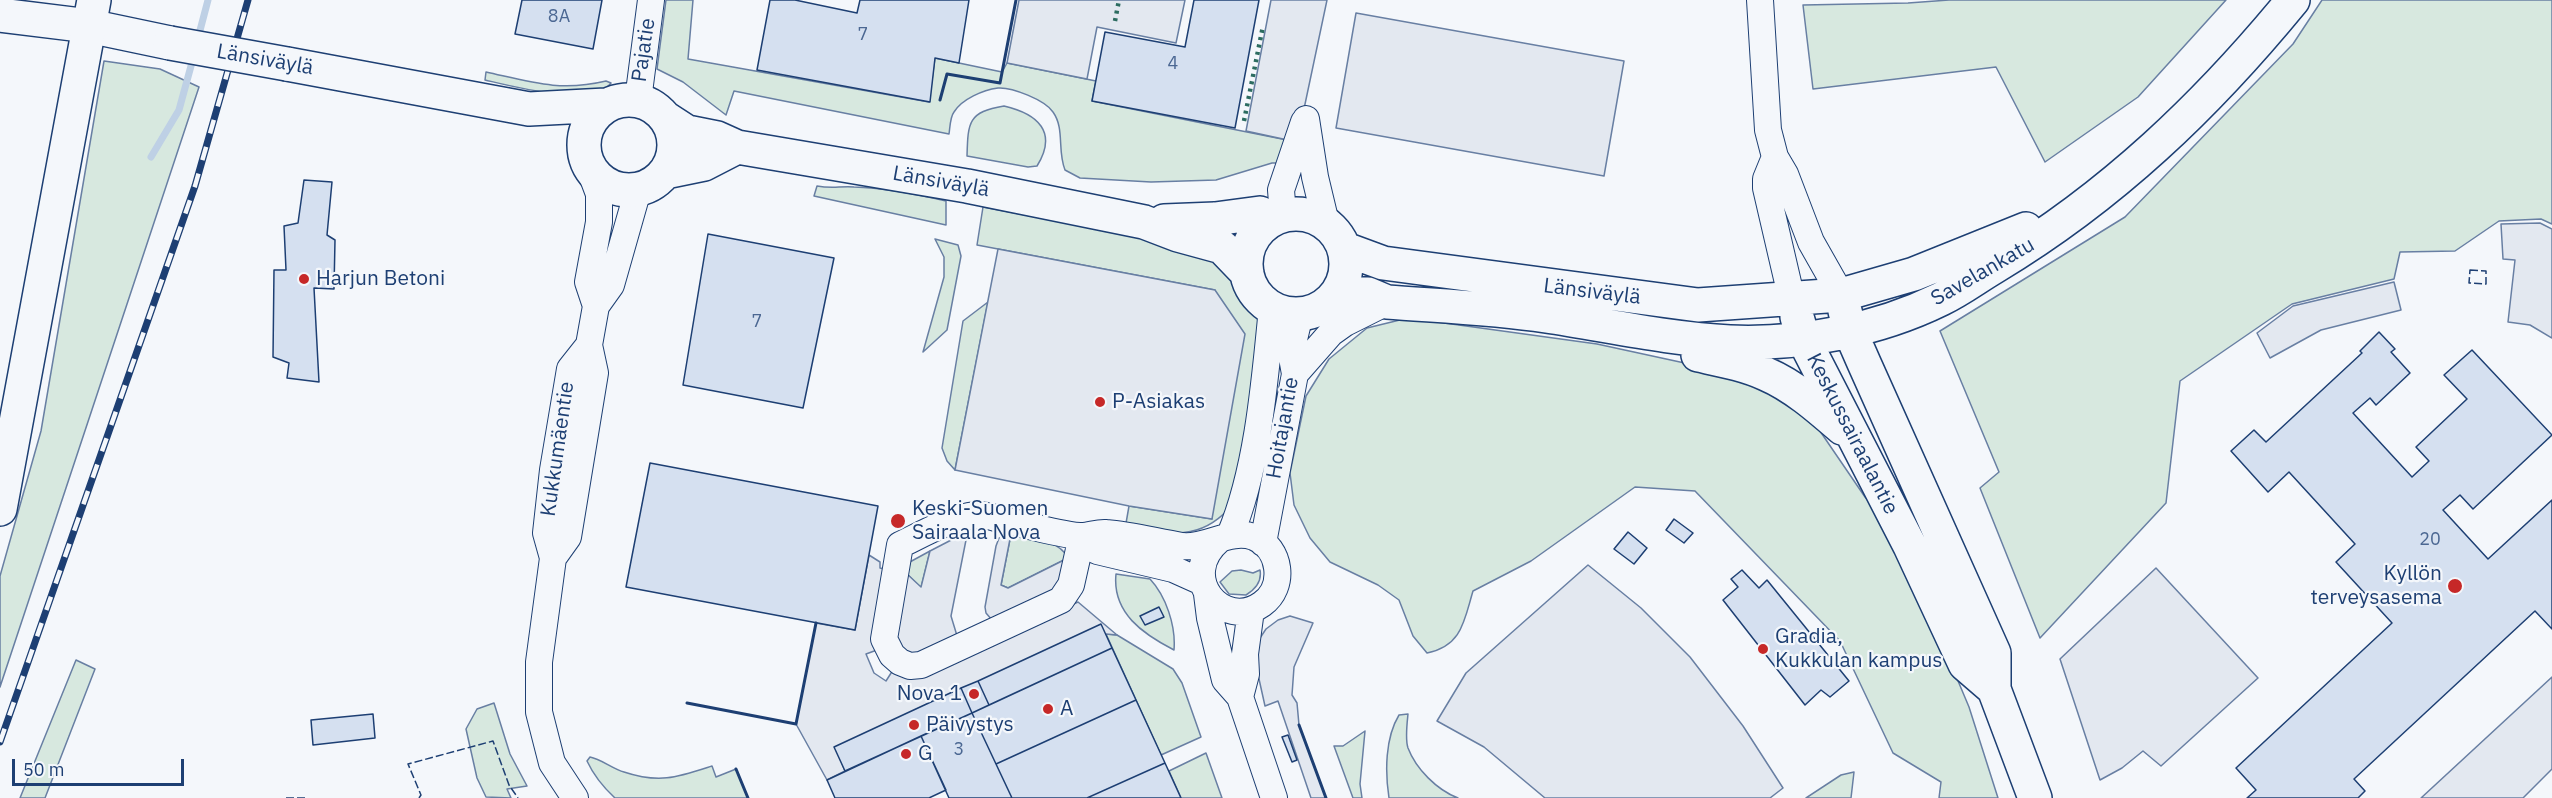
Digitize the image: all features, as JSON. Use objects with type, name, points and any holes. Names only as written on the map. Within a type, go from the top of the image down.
[{"type":"main road","name":"Savelankatu","points":[[1803,338],[1850,331],[1941,299],[2042,238],[2098,196],[2190,116],[2245,59],[2293,0]]},
{"type":"main road","name":"Länsiväylä","points":[[10,16],[92,13],[170,43],[529,109],[622,102]]},
{"type":"main road","points":[[0,510],[92,13]]},
{"type":"main road","points":[[622,102],[654,106],[667,119],[675,137],[675,145],[665,172],[652,184],[638,190],[620,190],[605,184],[587,158],[586,130],[592,116],[622,102]]},
{"type":"main road","name":"Länsiväylä","points":[[529,109],[587,158]]},
{"type":"main road","name":"Länsiväylä","points":[[667,119],[687,132],[717,138],[736,147],[967,186],[1144,222],[1178,235],[1222,247],[1247,273]]},
{"type":"main road","points":[[665,172],[704,164],[736,147]]},
{"type":"main road","name":"Savelankatu","points":[[1841,295],[1914,274],[2084,206]]},
{"type":"main road","name":"Länsiväylä","points":[[1144,222],[1215,219],[1260,213],[1278,217]]},
{"type":"main road","points":[[1305,214],[1326,223],[1334,230],[1345,249],[1346,273],[1338,294],[1320,308],[1286,311],[1255,293],[1247,273],[1247,252],[1251,242],[1263,226],[1278,217],[1305,214]]},
{"type":"main road","name":"Länsiväylä","points":[[1345,249],[1383,263],[1698,305],[1841,295]]},
{"type":"main road","name":"Länsiväylä","points":[[1338,294],[1368,294],[1387,302],[1545,316],[1635,331],[1731,342],[1803,338]]},
{"type":"main road","name":"Keskussairaalantie","points":[[1841,295],[1850,331],[1994,653],[1994,689],[2035,798]]},
{"type":"main road","name":"Keskussairaalantie","points":[[1792,300],[1803,338],[1910,546],[1965,664],[1994,689]]},
{"type":"main road","points":[[1635,331],[1685,353],[1734,363],[1767,374],[1810,401],[1852,436]]},
{"type":"street","name":"Pajatie","points":[[622,102],[651,0]]},
{"type":"street","name":"Keskussairaalantie","points":[[1760,0],[1760,35],[1768,130],[1774,157],[1785,174],[1811,242],[1841,295]]},
{"type":"street","points":[[1278,217],[1281,190],[1306,119],[1315,177],[1326,223]]},
{"type":"street","name":"Keskussairaalantie","points":[[1774,157],[1766,179],[1766,188],[1792,300]]},
{"type":"street","name":"Kukkumäentie","points":[[587,158],[599,194],[598,222],[588,282],[596,306]]},
{"type":"street","name":"Kukkumäentie","points":[[575,798],[552,763],[539,711],[539,662],[553,558],[568,537],[596,374],[589,345],[596,306],[611,285],[638,190]]},
{"type":"street","points":[[1295,374],[1331,333],[1345,323],[1387,302]]},
{"type":"street","name":"Hoitajantie","points":[[1263,543],[1295,374],[1286,311]]},
{"type":"street","name":"Hoitajantie","points":[[1225,538],[1240,511],[1286,311]]},
{"type":"street","points":[[1082,536],[1071,585],[1061,600],[921,665],[910,666],[892,655],[884,639],[900,545],[941,526],[977,515],[1082,536],[1101,532],[1114,533],[1186,546],[1225,538],[1253,537],[1263,543],[1276,560],[1278,571],[1276,584],[1271,596],[1262,604],[1251,610],[1238,612],[1215,603],[1205,588],[1173,569],[1097,551],[1082,536]]},
{"type":"street","points":[[1225,538],[1210,548],[1203,559],[1201,570],[1210,618],[1225,680],[1240,697],[1275,798]]},
{"type":"street","points":[[1240,697],[1246,674],[1245,654],[1251,610]]},
{"type":"shaded area","points":[[666,0],[693,0],[688,59],[929,102],[935,58],[1002,72],[1007,63],[1096,81],[1092,101],[1287,140],[1281,163],[1272,163],[1216,180],[1151,182],[1080,178],[1065,170],[1061,155],[1059,125],[1053,112],[1036,99],[1004,88],[986,91],[962,103],[953,114],[949,134],[734,91],[726,115],[683,82],[657,69]]},
{"type":"shaded area","points":[[1019,0],[1185,0],[1176,43],[1097,27],[1087,79],[1007,63]]},
{"type":"shaded area","points":[[1271,0],[1327,0],[1297,142],[1246,131]]},
{"type":"shaded area","points":[[1949,0],[2226,0],[2138,97],[2045,162],[1996,67],[1813,89],[1803,5]]},
{"type":"shaded area","points":[[2322,0],[2552,0],[2552,224],[2541,219],[2499,221],[2455,251],[2400,252],[2394,279],[2292,304],[2180,381],[2166,503],[2040,638],[1980,488],[1999,472],[1940,331],[2125,217],[2293,44]]},
{"type":"shaded area","points":[[1356,13],[1624,61],[1604,176],[1336,128]]},
{"type":"shaded area","points":[[104,61],[160,69],[199,87],[0,687],[0,576],[41,431]]},
{"type":"shaded area","points":[[486,72],[560,86],[606,81],[611,83],[601,90],[570,95],[513,87],[485,80]]},
{"type":"shaded area","points":[[1004,106],[1026,114],[1041,126],[1045,134],[1045,143],[1037,166],[1028,167],[967,156],[968,135],[972,120],[992,108]]},
{"type":"shaded area","points":[[817,186],[877,189],[946,201],[946,225],[814,196]]},
{"type":"shaded area","points":[[983,207],[1136,236],[1192,250],[1222,265],[1241,284],[1262,319],[1263,344],[1233,504],[1209,525],[1184,533],[1125,529],[1129,506],[1212,519],[1215,290],[977,245]]},
{"type":"shaded area","points":[[2540,223],[2552,229],[2552,338],[2530,325],[2508,322],[2515,260],[2503,259],[2501,224]]},
{"type":"shaded area","points":[[935,239],[958,245],[961,256],[947,330],[923,352],[944,277],[944,257]]},
{"type":"shaded area","name":"P-Asiakas","points":[[998,249],[1215,290],[1245,334],[1212,519],[1129,506],[955,470]]},
{"type":"shaded area","points":[[2394,282],[2401,310],[2321,330],[2270,358],[2257,333],[2293,306]]},
{"type":"shaded area","points":[[988,302],[955,470],[947,461],[942,448],[963,321]]},
{"type":"shaded area","points":[[1408,318],[1597,344],[1703,367],[1741,379],[1809,415],[1865,497],[1892,524],[1969,707],[1998,798],[1939,798],[1941,782],[1893,753],[1840,641],[1695,491],[1635,487],[1531,561],[1473,591],[1464,622],[1455,638],[1439,650],[1427,653],[1413,636],[1399,600],[1378,585],[1330,562],[1310,538],[1294,505],[1290,473],[1306,396],[1329,359],[1367,328]]},
{"type":"shaded area","points":[[1005,534],[1011,534],[1001,585],[1008,588],[1068,558],[1056,594],[992,620],[986,613],[985,607],[996,546],[999,538]]},
{"type":"shaded area","points":[[1011,534],[1051,543],[1064,552],[1068,558],[1008,588],[1001,585]]},
{"type":"shaded area","points":[[957,537],[966,540],[951,616],[958,639],[929,654],[906,656],[894,633],[906,573],[921,587],[930,551]]},
{"type":"shaded area","points":[[930,551],[921,588],[906,573],[908,563]]},
{"type":"shaded area","points":[[869,555],[880,562],[880,568],[888,570],[877,650],[866,654],[874,673],[886,681],[893,670],[972,651],[1078,602],[1117,635],[1106,634],[983,691],[989,705],[972,713],[839,756],[845,771],[827,780],[796,724],[816,623],[855,630]]},
{"type":"shaded area","points":[[1588,565],[1641,608],[1690,657],[1743,726],[1783,788],[1770,798],[1545,798],[1484,747],[1437,721],[1466,673]]},
{"type":"shaded area","points":[[2156,568],[2258,678],[2161,766],[2143,751],[2122,768],[2100,780],[2060,659]]},
{"type":"shaded area","points":[[1241,570],[1253,573],[1260,570],[1258,584],[1246,595],[1229,594],[1220,582],[1232,571]]},
{"type":"shaded area","points":[[1116,574],[1150,579],[1156,586],[1172,621],[1174,650],[1151,637],[1124,611],[1116,588]]},
{"type":"shaded area","points":[[1290,616],[1313,623],[1294,667],[1292,695],[1297,703],[1299,725],[1326,798],[1311,798],[1278,701],[1265,706],[1255,661],[1258,641],[1266,629],[1278,620]]},
{"type":"shaded area","points":[[1106,634],[1117,635],[1173,669],[1182,683],[1201,737],[1161,755]]},
{"type":"shaded area","points":[[76,660],[95,669],[45,798],[20,798]]},
{"type":"shaded area","points":[[2552,677],[2552,769],[2523,798],[2421,798]]},
{"type":"shaded area","points":[[494,703],[510,754],[527,786],[507,789],[511,798],[486,797],[477,778],[466,729],[477,709]]},
{"type":"shaded area","points":[[1408,714],[1406,731],[1408,748],[1416,764],[1442,790],[1458,798],[1389,798],[1387,766],[1391,734],[1399,715]]},
{"type":"shaded area","points":[[1365,731],[1360,784],[1362,798],[1353,798],[1334,746],[1343,746]]},
{"type":"shaded area","points":[[1206,753],[1222,798],[1181,798],[1169,771]]},
{"type":"shaded area","points":[[590,757],[620,771],[648,778],[669,778],[712,766],[716,777],[736,769],[748,798],[615,798],[593,772],[587,761]]},
{"type":"shaded area","points":[[1854,772],[1851,798],[1806,798],[1841,775]]},
{"type":"building","points":[[522,0],[602,0],[593,49],[515,34]]},
{"type":"building","points":[[770,0],[795,0],[857,13],[860,0],[969,0],[959,63],[935,58],[930,102],[757,70]]},
{"type":"building","points":[[1194,0],[1259,0],[1235,128],[1092,101],[1105,32],[1185,47]]},
{"type":"building","name":"Harjun Betoni","points":[[304,180],[332,182],[327,235],[335,240],[334,289],[314,288],[319,382],[287,378],[289,363],[273,357],[274,270],[286,270],[284,226],[298,223]]},
{"type":"building","points":[[708,234],[834,258],[803,408],[683,385]]},
{"type":"building","name":"Kyllön terveysasema","points":[[2379,332],[2395,349],[2391,352],[2410,373],[2376,405],[2370,398],[2353,413],[2412,477],[2429,461],[2416,447],[2467,399],[2444,375],[2472,350],[2552,435],[2473,509],[2460,495],[2443,510],[2488,559],[2552,500],[2552,629],[2535,611],[2354,779],[2365,791],[2358,798],[2247,798],[2256,790],[2236,768],[2392,623],[2336,562],[2355,544],[2289,472],[2268,492],[2231,451],[2254,430],[2266,442],[2362,353],[2360,351]]},
{"type":"building","points":[[650,463],[878,506],[855,630],[626,587]]},
{"type":"building","points":[[1674,519],[1693,533],[1684,543],[1666,530]]},
{"type":"building","points":[[1628,532],[1647,548],[1634,564],[1614,549]]},
{"type":"building","points":[[1742,570],[1759,588],[1767,580],[1849,681],[1830,697],[1821,690],[1805,705],[1723,600],[1738,587],[1731,579]]},
{"type":"building","points":[[1159,607],[1164,617],[1145,625],[1140,616]]},
{"type":"building","points":[[1101,624],[1112,648],[989,705],[978,681]]},
{"type":"building","name":"A","points":[[1112,648],[1136,700],[996,764],[972,713]]},
{"type":"building","name":"Nova 1","points":[[978,681],[989,705],[972,713],[961,688]]},
{"type":"building","name":"Päivystys","points":[[961,688],[972,713],[845,771],[834,747]]},
{"type":"building","points":[[1136,700],[1165,763],[1087,798],[1012,798],[996,764]]},
{"type":"building","points":[[972,713],[1012,798],[949,798],[921,736]]},
{"type":"building","points":[[373,714],[375,738],[313,745],[311,720]]},
{"type":"building","points":[[1288,735],[1297,760],[1292,762],[1282,737]]},
{"type":"building","name":"G","points":[[921,736],[946,790],[929,798],[835,798],[827,780]]},
{"type":"building","points":[[1165,763],[1181,798],[1087,798]]},
{"type":"waterway","points":[[198,38],[208,0]]},
{"type":"waterway","points":[[151,157],[179,110],[194,55]]},
{"type":"railway","points":[[0,742],[195,186],[248,0]]},
{"type":"hedge","points":[[1115,21],[1119,0]]},
{"type":"hedge","points":[[1244,121],[1263,26]]},
{"type":"fence","points":[[2470,270],[2486,271],[2486,284],[2469,283],[2470,270]]},
{"type":"fence","points":[[419,798],[421,795],[408,764],[493,741],[509,785],[518,798]]},
{"type":"fence","points":[[286,798],[307,798]]},
{"type":"wall","points":[[940,100],[947,74],[1000,83],[1016,0]]},
{"type":"wall","points":[[687,703],[796,724],[816,623]]},
{"type":"wall","points":[[1299,725],[1326,798]]},
{"type":"wall","points":[[736,769],[748,798]]},
{"type":"place","name":"Harjun Betoni","points":[[304,279]]},
{"type":"place","name":"P-Asiakas","points":[[1100,402]]},
{"type":"place","name":"Keski-Suomen Sairaala Nova","points":[[898,521]]},
{"type":"place","name":"Kyllön terveysasema","points":[[2455,586]]},
{"type":"place","name":"Gradia, Kukkulan kampus","points":[[1763,649]]},
{"type":"place","name":"Nova 1","points":[[974,694]]},
{"type":"place","name":"A","points":[[1048,709]]},
{"type":"place","name":"Päivystys","points":[[914,725]]},
{"type":"place","name":"G","points":[[906,754]]}]
